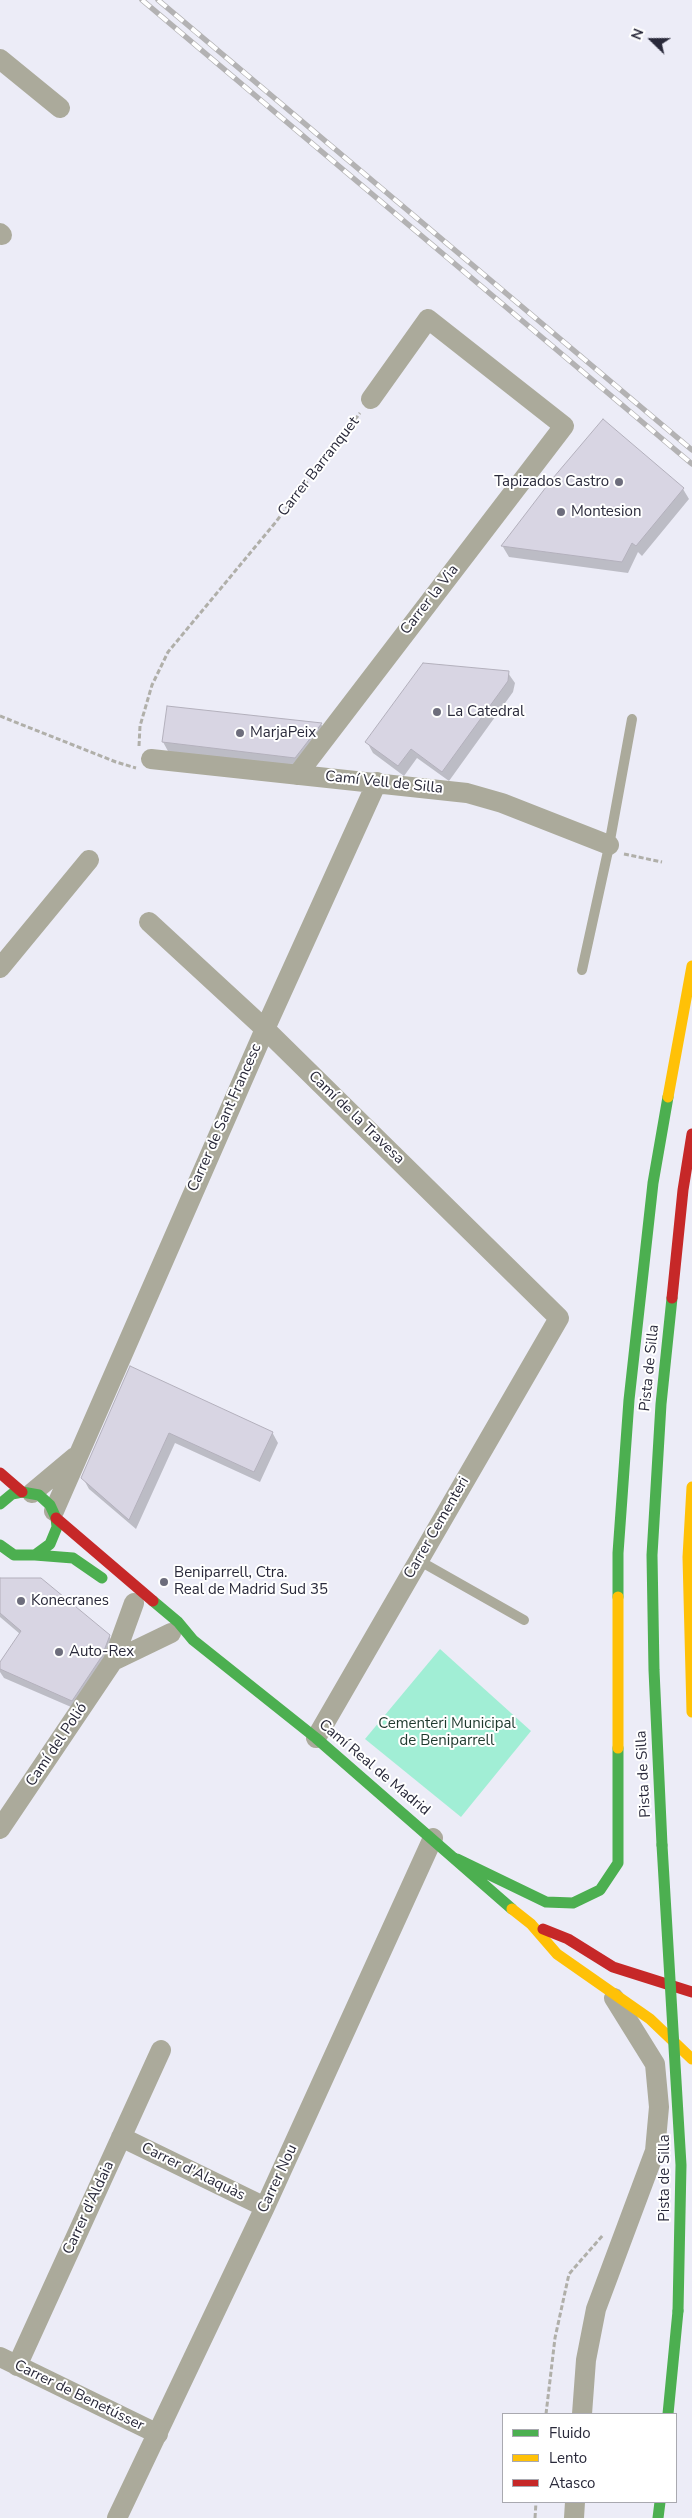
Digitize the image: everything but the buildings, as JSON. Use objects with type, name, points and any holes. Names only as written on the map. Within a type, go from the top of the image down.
[{"type":"main road","points":[[457,1859],[546,1902],[573,1903],[600,1890],[618,1863],[618,1553],[629,1400],[653,1183],[692,966]]},
{"type":"main road","name":"Pista de Silla","points":[[668,2413],[678,2311],[682,2165],[662,1845],[654,1670],[652,1555],[661,1404],[683,1190],[692,1134]]},
{"type":"main road","points":[[0,1473],[27,1492]]},
{"type":"main road","points":[[692,1487],[688,1557],[692,1712]]},
{"type":"main road","points":[[0,1504],[12,1494],[27,1492]]},
{"type":"main road","name":"Camí Real de Madrid","points":[[27,1492],[45,1499],[55,1515],[178,1622],[193,1640],[316,1738],[433,1838],[490,1892],[531,1924],[557,1954],[650,2019],[692,2058]]},
{"type":"main road","points":[[35,1555],[50,1544],[55,1536],[55,1515]]},
{"type":"main road","points":[[5,1554],[72,1558],[86,1565],[111,1586]]},
{"type":"main road","name":"Camí Real de Madrid","points":[[168,1630],[193,1640]]},
{"type":"main road","name":"Camí Real de Madrid","points":[[531,1924],[568,1939],[613,1967],[692,1992]]},
{"type":"main road","points":[[658,2518],[660,2503]]},
{"type":"street","points":[[1,63],[60,108]]},
{"type":"street","name":"Carrer la Via","points":[[296,775],[564,426],[428,319],[372,398]]},
{"type":"street","name":"Camí Vell de Silla","points":[[144,764],[436,788],[484,797],[609,845]]},
{"type":"street","name":"Carrer de Sant Francesc","points":[[55,1515],[77,1455],[264,1029],[377,782]]},
{"type":"street","points":[[0,968],[89,860]]},
{"type":"street","name":"Camí de la Travesa","points":[[149,922],[264,1029],[559,1318]]},
{"type":"street","name":"Carrer Cementeri","points":[[316,1738],[559,1318]]},
{"type":"street","name":"Carrer de Sant Francesc","points":[[27,1492],[77,1455]]},
{"type":"street","name":"Camí del Polió","points":[[0,1829],[113,1660],[134,1603]]},
{"type":"street","points":[[113,1660],[168,1630]]},
{"type":"street","name":"Carrer Nou","points":[[117,2518],[265,2208],[433,1838]]},
{"type":"street","points":[[582,2413],[586,2360],[596,2309],[655,2151],[659,2107],[655,2064],[611,1992]]},
{"type":"street","name":"Carrer d'Aldaia","points":[[8,2361],[121,2138],[161,2050]]},
{"type":"street","name":"Carrer d'Alaquàs","points":[[121,2138],[265,2208]]},
{"type":"street","name":"Carrer de Benetússer","points":[[8,2361],[158,2434]]},
{"type":"street","points":[[574,2518],[575,2503]]},
{"type":"lane","points":[[582,970],[609,845],[632,719]]},
{"type":"lane","points":[[418,1560],[524,1620]]},
{"type":"lane","points":[[650,2019],[689,2106]]},
{"type":"path","name":"Carrer Barranquet","points":[[144,764],[140,750],[140,726],[152,685],[168,652],[275,523],[372,398]]},
{"type":"path","points":[[0,716],[109,760],[144,764]]},
{"type":"path","points":[[631,856],[662,862]]},
{"type":"path","points":[[546,2413],[555,2338],[569,2274],[606,2232]]},
{"type":"path","points":[[535,2518],[536,2503]]},
{"type":"green space","name":"Cementeri Municipal de Beniparrell","points":[[440,1649],[531,1731],[461,1817],[365,1739]]},
{"type":"railway","points":[[142,0],[692,464]]},
{"type":"railway","points":[[158,0],[692,450]]},
{"type":"traffic: fast","points":[[618,1597],[618,1553],[629,1400],[653,1183],[668,1097]]},
{"type":"traffic: fast","points":[[662,1845],[654,1670],[652,1555],[661,1404],[672,1298]]},
{"type":"traffic: fast","points":[[0,1504],[12,1494],[22,1492],[39,1495],[50,1505],[56,1518],[57,1527],[50,1544],[35,1555],[14,1555],[0,1545]]},
{"type":"traffic: fast","points":[[35,1555],[73,1558],[102,1578]]},
{"type":"traffic: fast","points":[[153,1601],[178,1622],[193,1640],[316,1738],[512,1909]]},
{"type":"traffic: fast","points":[[457,1859],[546,1902],[573,1903],[600,1890],[618,1863],[618,1748]]},
{"type":"traffic: fast","points":[[662,1845],[681,2165],[678,2311]]},
{"type":"traffic: fast","points":[[668,2413],[678,2311]]},
{"type":"traffic: fast","points":[[658,2518],[660,2503]]},
{"type":"traffic: slow","points":[[668,1097],[692,966]]},
{"type":"traffic: slow","points":[[692,1487],[688,1557],[692,1712]]},
{"type":"traffic: slow","points":[[618,1597],[618,1748]]},
{"type":"traffic: slow","points":[[512,1909],[531,1924],[557,1954],[650,2019],[692,2059]]},
{"type":"traffic: jam","points":[[672,1298],[683,1190],[692,1134]]},
{"type":"traffic: jam","points":[[0,1473],[22,1492]]},
{"type":"traffic: jam","points":[[56,1518],[153,1601]]},
{"type":"traffic: jam","points":[[543,1929],[568,1939],[613,1967],[692,1992]]},
{"type":"place","name":"Tapizados Castro","points":[[619,482]]},
{"type":"place","name":"Montesion","points":[[561,512]]},
{"type":"place","name":"La Catedral","points":[[437,712]]},
{"type":"place","name":"MarjaPeix","points":[[240,733]]},
{"type":"place","name":"Beniparrell, Ctra. Real de Madrid Sud 35","points":[[164,1582]]},
{"type":"place","name":"Konecranes","points":[[21,1601]]},
{"type":"place","name":"Auto-Rex","points":[[59,1652]]}]
